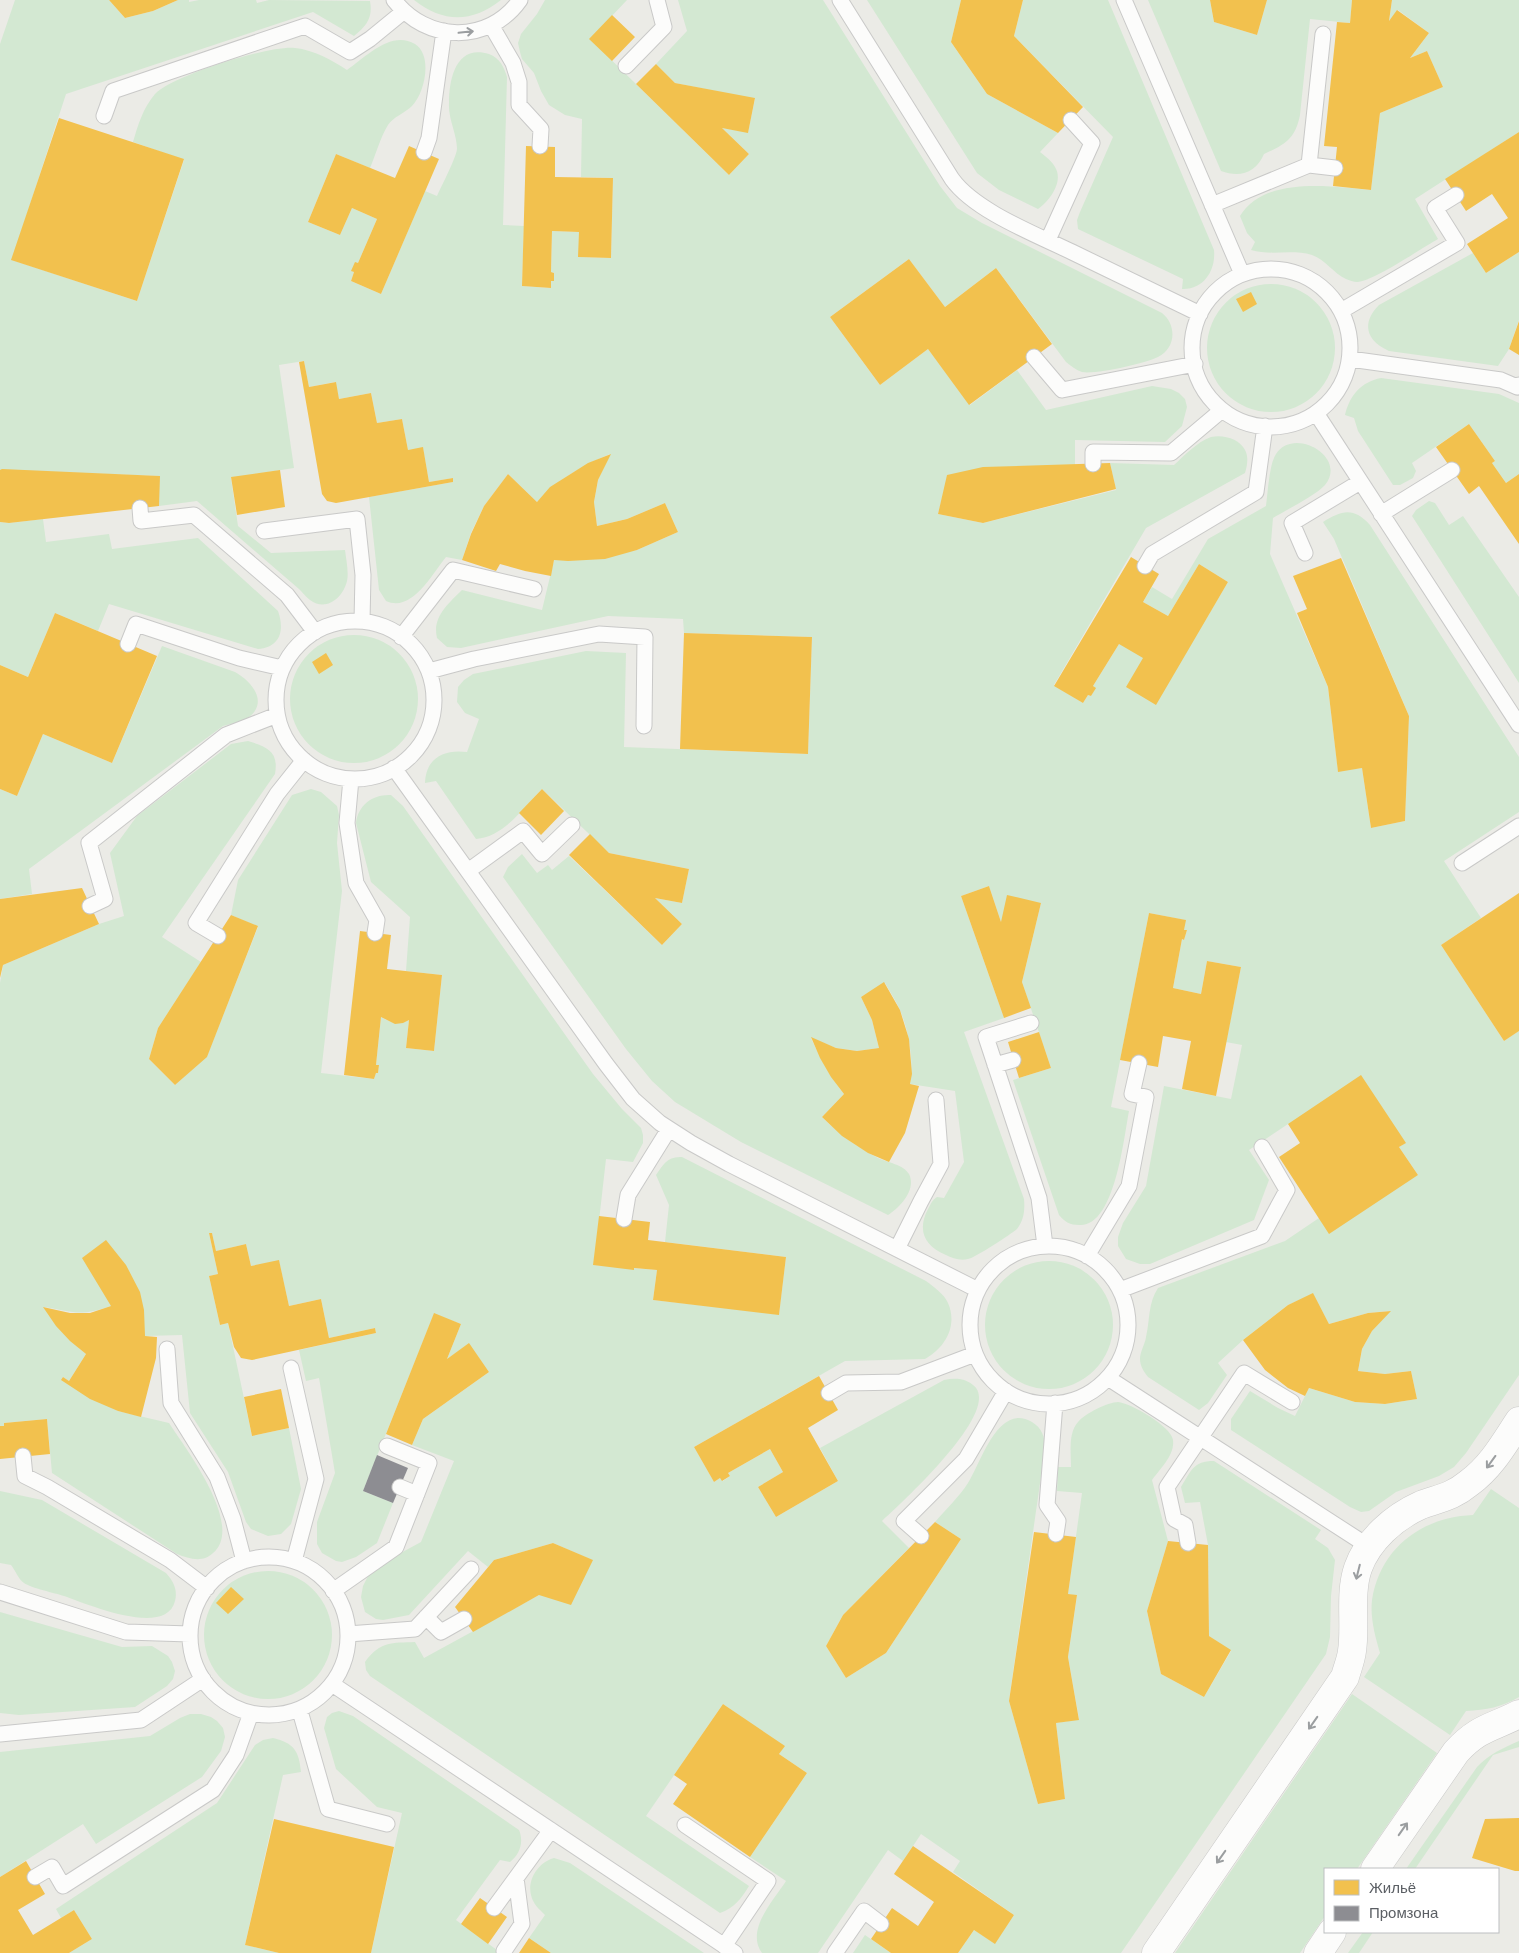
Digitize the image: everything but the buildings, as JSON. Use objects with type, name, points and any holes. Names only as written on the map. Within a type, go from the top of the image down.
[{"type":"street","points":[[1156,1953],[1345,1677],[1352,1652],[1354,1598],[1358,1570],[1368,1546],[1395,1520],[1421,1506],[1449,1496],[1468,1484],[1487,1468],[1519,1422]]},
{"type":"street","points":[[1376,1868],[1462,1745],[1469,1738],[1486,1728],[1519,1714]]},
{"type":"street","points":[[1318,1953],[1331,1933]]},
{"type":"lane","points":[[394,0],[403,12],[416,22],[435,30],[456,33],[476,31],[492,25],[512,11],[520,0]]},
{"type":"lane","points":[[626,66],[664,27],[657,0]]},
{"type":"lane","points":[[840,0],[959,188],[977,204],[1200,314]]},
{"type":"lane","points":[[1124,0],[1242,274]]},
{"type":"lane","points":[[104,116],[113,91],[305,26],[350,52],[370,39],[403,12]]},
{"type":"lane","points":[[492,25],[513,63],[519,82],[519,106],[541,129],[540,146]]},
{"type":"lane","points":[[424,152],[430,138],[444,31]]},
{"type":"lane","points":[[1309,165],[1324,34]]},
{"type":"lane","points":[[1048,240],[1092,143],[1070,120]]},
{"type":"lane","points":[[1212,205],[1309,165],[1334,168]]},
{"type":"lane","points":[[1341,311],[1457,243],[1435,208],[1456,195]]},
{"type":"lane","points":[[1262,269],[1276,269],[1302,275],[1320,285],[1335,300],[1341,311],[1345,318],[1350,338],[1350,359],[1344,379],[1334,397],[1316,413],[1300,421],[1281,426],[1265,426],[1240,421],[1222,410],[1208,395],[1198,377],[1192,357],[1193,336],[1200,314],[1209,299],[1224,284],[1242,274],[1262,269]]},
{"type":"lane","points":[[1034,357],[1062,390],[1195,364]]},
{"type":"lane","points":[[1350,359],[1501,380],[1517,387],[1519,384]]},
{"type":"lane","points":[[1093,464],[1093,452],[1172,453],[1222,410]]},
{"type":"lane","points":[[1316,413],[1519,725]]},
{"type":"lane","points":[[1145,566],[1152,554],[1256,492],[1265,426]]},
{"type":"lane","points":[[1381,514],[1452,470]]},
{"type":"lane","points":[[1305,553],[1292,524],[1360,482]]},
{"type":"lane","points":[[140,508],[141,521],[194,515],[287,596],[315,632]]},
{"type":"lane","points":[[264,531],[357,519],[363,575],[362,621]]},
{"type":"lane","points":[[401,637],[453,570],[534,589]]},
{"type":"lane","points":[[348,620],[362,621],[369,621],[389,628],[420,654],[429,671],[434,693],[433,714],[426,734],[415,751],[394,768],[382,774],[351,779],[333,776],[318,769],[304,760],[290,745],[280,726],[277,715],[277,685],[282,668],[297,646],[315,632],[328,625],[348,620]]},
{"type":"lane","points":[[128,644],[136,624],[239,658],[282,668]]},
{"type":"lane","points":[[429,671],[474,659],[599,634],[645,637],[644,726]]},
{"type":"lane","points":[[90,906],[105,900],[89,843],[226,735],[277,715]]},
{"type":"lane","points":[[218,936],[196,922],[277,794],[304,760]]},
{"type":"lane","points":[[394,768],[606,1064],[633,1098],[669,1129],[729,1164],[978,1290]]},
{"type":"lane","points":[[351,779],[347,823],[356,882],[377,920],[375,933]]},
{"type":"lane","points":[[468,871],[526,828],[542,854],[572,825]]},
{"type":"lane","points":[[1462,863],[1519,826]]},
{"type":"lane","points":[[1031,1023],[986,1037],[1039,1198],[1045,1246]]},
{"type":"lane","points":[[995,1065],[1013,1060]]},
{"type":"lane","points":[[1087,1256],[1129,1186],[1146,1097],[1132,1094],[1139,1064]]},
{"type":"lane","points":[[897,1249],[941,1164],[936,1100]]},
{"type":"lane","points":[[624,1219],[628,1195],[669,1129]]},
{"type":"lane","points":[[1120,1290],[1262,1236],[1287,1190],[1262,1147]]},
{"type":"lane","points":[[1045,1246],[1060,1246],[1087,1256],[1098,1262],[1112,1277],[1120,1290],[1128,1315],[1128,1336],[1122,1356],[1108,1378],[1096,1388],[1078,1398],[1055,1403],[1038,1403],[1018,1398],[1000,1387],[986,1372],[975,1354],[970,1334],[970,1314],[978,1290],[987,1276],[1001,1261],[1020,1251],[1045,1246]]},
{"type":"lane","points":[[167,1349],[171,1404],[217,1478],[233,1518],[244,1561]]},
{"type":"lane","points":[[829,1393],[846,1383],[902,1382],[975,1354]]},
{"type":"lane","points":[[291,1368],[316,1479],[294,1561]]},
{"type":"lane","points":[[1188,1544],[1185,1525],[1174,1519],[1167,1488],[1244,1372],[1292,1402]]},
{"type":"lane","points":[[1108,1378],[1368,1546]]},
{"type":"lane","points":[[921,1536],[904,1521],[966,1459],[1006,1391]]},
{"type":"lane","points":[[1055,1403],[1047,1505],[1058,1521],[1056,1534]]},
{"type":"lane","points":[[333,1591],[396,1547],[429,1463],[387,1446]]},
{"type":"lane","points":[[23,1456],[25,1476],[47,1487],[170,1560],[207,1588]]},
{"type":"lane","points":[[400,1487],[417,1494]]},
{"type":"lane","points":[[274,1557],[294,1561],[313,1570],[328,1583],[340,1600],[348,1634],[344,1661],[332,1684],[319,1699],[300,1711],[281,1716],[251,1713],[234,1707],[218,1698],[198,1672],[191,1652],[190,1634],[195,1608],[216,1576],[234,1565],[253,1558],[274,1557]]},
{"type":"lane","points":[[348,1634],[415,1629],[471,1569]]},
{"type":"lane","points":[[0,1592],[126,1632],[190,1634]]},
{"type":"lane","points":[[426,1617],[441,1632],[464,1619]]},
{"type":"lane","points":[[0,1734],[141,1720],[203,1679]]},
{"type":"lane","points":[[332,1684],[729,1949],[768,1881],[731,1850],[685,1825]]},
{"type":"lane","points":[[300,1711],[328,1810],[387,1824]]},
{"type":"lane","points":[[35,1877],[52,1867],[63,1886],[213,1790],[236,1755],[251,1713]]},
{"type":"lane","points":[[494,1908],[551,1830]]},
{"type":"lane","points":[[504,1951],[522,1924],[516,1878]]},
{"type":"lane","points":[[835,1953],[864,1912],[881,1924]]},
{"type":"green space","points":[[15,0],[109,0],[125,18],[153,11],[178,0],[189,0],[189,2],[199,0],[256,0],[257,3],[269,0],[370,1],[371,12],[368,21],[354,36],[313,12],[66,94],[12,260],[137,301],[184,160],[133,142],[141,117],[151,99],[165,87],[180,79],[244,56],[282,48],[295,48],[316,53],[347,70],[379,47],[397,40],[415,44],[421,49],[424,56],[425,74],[417,100],[388,125],[370,168],[336,154],[308,222],[340,235],[352,208],[377,219],[358,263],[352,271],[354,272],[351,281],[381,294],[425,191],[437,196],[456,153],[457,143],[449,103],[453,74],[462,59],[469,54],[478,52],[493,56],[501,63],[507,77],[503,225],[524,226],[522,286],[551,288],[551,281],[554,281],[554,273],[551,272],[552,231],[579,232],[579,257],[611,258],[613,178],[581,177],[582,119],[565,115],[549,105],[534,73],[522,59],[518,43],[521,34],[537,14],[545,0],[627,0],[590,39],[729,175],[749,154],[722,128],[748,132],[755,99],[675,83],[656,64],[687,31],[678,0],[823,0],[940,186],[957,208],[982,223],[1162,313],[1167,318],[1172,330],[1171,342],[1168,348],[1158,357],[1120,368],[1098,372],[1082,372],[1066,362],[996,268],[945,307],[909,259],[830,317],[880,385],[928,349],[970,405],[1017,370],[1046,410],[1152,386],[1171,389],[1185,399],[1187,407],[1182,426],[1165,442],[1075,440],[1075,465],[948,475],[938,514],[983,523],[1116,490],[1110,463],[1174,465],[1196,445],[1216,436],[1235,440],[1243,446],[1246,453],[1245,473],[1146,528],[1054,685],[1083,703],[1088,695],[1091,696],[1095,688],[1093,686],[1119,644],[1206,619],[1228,582],[1199,564],[1168,616],[1143,602],[1152,587],[1172,599],[1208,539],[1266,506],[1270,472],[1276,454],[1284,446],[1294,443],[1305,444],[1316,449],[1324,456],[1330,464],[1330,474],[1325,485],[1308,498],[1273,518],[1270,554],[1328,687],[1338,771],[1362,768],[1371,828],[1405,821],[1409,716],[1334,539],[1323,522],[1336,515],[1348,512],[1353,513],[1359,515],[1370,525],[1519,757],[1519,812],[1444,861],[1481,918],[1441,945],[1504,1041],[1519,1031],[1519,1375],[1466,1453],[1454,1467],[1439,1476],[1396,1492],[1369,1511],[1361,1512],[1350,1507],[1231,1430],[1231,1419],[1250,1391],[1295,1416],[1309,1388],[1355,1402],[1385,1404],[1417,1399],[1411,1371],[1385,1374],[1358,1371],[1362,1349],[1372,1331],[1390,1311],[1368,1313],[1329,1324],[1313,1294],[1288,1305],[1243,1340],[1218,1363],[1227,1375],[1208,1403],[1199,1410],[1148,1377],[1142,1369],[1140,1356],[1151,1306],[1158,1288],[1285,1241],[1319,1218],[1418,1175],[1399,1147],[1405,1143],[1288,1124],[1249,1150],[1269,1180],[1254,1220],[1150,1264],[1140,1264],[1126,1259],[1118,1246],[1118,1237],[1123,1223],[1146,1186],[1164,1086],[1231,1099],[1242,1045],[1226,1042],[1241,967],[1207,961],[1201,994],[1173,988],[1182,939],[1184,940],[1187,930],[1184,930],[1185,920],[1149,913],[1111,1107],[1129,1111],[1116,1178],[1101,1212],[1091,1222],[1079,1225],[1066,1221],[1059,1215],[1013,1080],[1051,1068],[1022,982],[1041,903],[1001,922],[989,886],[961,896],[1004,1018],[964,1032],[1024,1199],[1023,1218],[1017,1229],[972,1258],[965,1260],[953,1258],[938,1251],[928,1242],[923,1230],[928,1209],[937,1197],[944,1198],[964,1162],[955,1091],[910,1084],[911,1056],[906,1028],[900,1010],[885,983],[861,997],[872,1020],[879,1048],[857,1051],[836,1048],[811,1038],[826,1067],[844,1094],[822,1117],[856,1145],[878,1158],[899,1166],[909,1174],[911,1186],[906,1198],[888,1215],[741,1142],[675,1102],[652,1081],[626,1049],[503,877],[508,867],[522,854],[537,873],[548,865],[552,870],[569,856],[662,945],[682,924],[655,898],[682,903],[689,869],[609,853],[542,789],[504,827],[486,837],[476,839],[436,781],[425,783],[429,767],[438,757],[451,752],[467,752],[479,719],[465,713],[457,702],[458,687],[464,680],[473,674],[586,651],[626,653],[624,747],[808,754],[812,637],[684,633],[683,619],[608,616],[461,648],[447,647],[437,638],[437,624],[442,611],[462,590],[542,610],[554,560],[637,550],[678,532],[665,503],[627,519],[597,526],[594,502],[598,480],[610,454],[571,474],[553,486],[537,502],[508,474],[484,506],[471,533],[462,560],[446,557],[421,590],[404,602],[395,603],[386,601],[379,590],[369,497],[453,482],[453,478],[429,482],[423,448],[408,450],[402,419],[377,423],[371,393],[339,399],[335,382],[309,387],[304,361],[279,365],[294,468],[231,478],[238,526],[271,553],[345,550],[348,570],[347,581],[338,598],[328,604],[316,603],[310,600],[197,501],[159,506],[159,476],[0,470],[0,44]]},
{"type":"green space","points":[[414,0],[501,0],[479,13],[458,17],[436,13]]},
{"type":"green space","points":[[867,0],[961,0],[951,42],[987,94],[1058,133],[1040,152],[1054,165],[1058,178],[1051,196],[1043,205],[1038,209],[999,190],[977,173]]},
{"type":"green space","points":[[1023,0],[1108,0],[1214,250],[1211,271],[1197,286],[1182,289],[1183,279],[1078,229],[1077,220],[1080,212],[1113,137],[1014,36]]},
{"type":"green space","points":[[1148,0],[1210,0],[1214,22],[1257,35],[1267,0],[1352,0],[1350,23],[1310,19],[1300,115],[1292,135],[1284,144],[1264,154],[1257,166],[1252,170],[1235,174],[1221,171]]},
{"type":"green space","points":[[1392,0],[1519,0],[1519,132],[1415,199],[1438,239],[1374,277],[1354,282],[1341,276],[1312,255],[1251,250],[1255,242],[1247,233],[1240,216],[1251,203],[1281,189],[1318,186],[1371,190],[1380,113],[1443,87],[1427,51],[1410,58],[1429,33],[1398,10],[1389,21]]},
{"type":"green space","points":[[1519,252],[1519,320],[1509,349],[1498,366],[1389,351],[1381,347],[1371,337],[1368,325],[1373,312],[1379,305],[1473,253],[1486,273]]},
{"type":"green space","points":[[1271,284],[1295,289],[1316,303],[1330,324],[1335,348],[1330,372],[1316,393],[1295,407],[1271,412],[1247,407],[1226,393],[1212,372],[1207,348],[1212,324],[1226,303],[1247,289]]},
{"type":"green space","points":[[1381,378],[1499,394],[1519,403],[1519,474],[1506,483],[1492,463],[1495,461],[1469,424],[1412,463],[1416,471],[1413,478],[1400,485],[1393,485],[1358,431],[1354,418],[1345,415],[1350,401],[1357,391],[1362,386]]},
{"type":"green space","points":[[1429,501],[1435,503],[1449,525],[1463,516],[1519,597],[1519,683],[1412,516],[1416,510]]},
{"type":"green space","points":[[43,519],[46,542],[109,534],[112,549],[198,538],[278,611],[281,625],[279,637],[271,645],[258,649],[109,604],[98,631],[55,613],[28,677],[0,665],[0,522],[9,523]]},
{"type":"green space","points":[[354,635],[378,640],[399,654],[413,675],[418,699],[413,723],[399,744],[378,758],[354,763],[330,758],[309,744],[295,723],[290,699],[295,675],[309,654],[330,640]]},
{"type":"green space","points":[[162,646],[242,676],[253,687],[258,700],[257,707],[246,719],[223,726],[29,869],[32,894],[0,899],[0,789],[17,796],[43,734],[112,763]]},
{"type":"green space","points":[[248,741],[261,745],[270,751],[275,760],[275,774],[162,937],[201,962],[158,1028],[149,1059],[175,1085],[207,1056],[258,927],[231,915],[238,880],[292,795],[311,789],[321,792],[337,806],[339,815],[337,843],[342,891],[321,1073],[374,1079],[376,1073],[378,1073],[379,1065],[376,1065],[381,1017],[395,1023],[409,1020],[406,1048],[434,1051],[442,975],[406,971],[410,917],[371,882],[356,823],[360,811],[368,802],[378,796],[391,795],[403,806],[593,1074],[622,1109],[641,1128],[643,1143],[633,1162],[606,1159],[594,1265],[657,1270],[653,1300],[779,1314],[786,1257],[665,1242],[669,1205],[656,1175],[669,1160],[682,1157],[926,1281],[939,1291],[948,1303],[951,1320],[948,1336],[938,1349],[925,1359],[845,1361],[694,1447],[714,1482],[720,1478],[723,1481],[730,1476],[728,1473],[770,1449],[783,1472],[758,1487],[776,1517],[838,1481],[820,1448],[944,1380],[959,1379],[973,1385],[979,1397],[975,1414],[963,1434],[927,1477],[882,1521],[909,1548],[843,1615],[826,1646],[846,1678],[886,1653],[961,1539],[935,1522],[968,1483],[992,1438],[1000,1427],[1009,1420],[1020,1418],[1035,1424],[1041,1430],[1045,1444],[1009,1701],[1038,1804],[1065,1799],[1056,1723],[1079,1719],[1068,1657],[1077,1596],[1068,1594],[1082,1493],[1057,1491],[1058,1467],[1071,1467],[1071,1437],[1081,1419],[1103,1406],[1118,1402],[1124,1403],[1150,1416],[1171,1435],[1173,1440],[1172,1451],[1152,1480],[1168,1541],[1147,1611],[1161,1674],[1204,1697],[1231,1651],[1209,1636],[1208,1545],[1200,1502],[1185,1503],[1181,1487],[1190,1472],[1201,1463],[1214,1461],[1321,1530],[1315,1539],[1328,1548],[1335,1560],[1331,1596],[1330,1637],[1326,1654],[1121,1953],[958,1953],[974,1930],[995,1943],[1014,1915],[953,1872],[960,1861],[921,1834],[903,1861],[888,1850],[818,1953],[762,1953],[757,1935],[759,1925],[763,1915],[786,1881],[750,1857],[807,1773],[779,1754],[784,1746],[723,1704],[646,1816],[749,1886],[737,1903],[720,1913],[370,1676],[366,1670],[365,1662],[381,1647],[393,1643],[415,1642],[424,1658],[539,1595],[592,1560],[553,1543],[494,1560],[488,1567],[468,1551],[409,1615],[383,1620],[376,1619],[365,1612],[361,1597],[363,1586],[368,1576],[373,1568],[421,1542],[454,1461],[412,1445],[423,1419],[489,1372],[469,1344],[447,1359],[461,1324],[434,1314],[363,1491],[393,1503],[377,1543],[356,1557],[342,1562],[336,1561],[322,1553],[317,1544],[317,1522],[335,1473],[319,1378],[306,1381],[299,1350],[376,1333],[375,1328],[329,1338],[321,1299],[289,1306],[279,1261],[251,1266],[246,1244],[216,1251],[212,1233],[209,1233],[218,1274],[209,1276],[220,1325],[228,1323],[252,1436],[289,1428],[301,1489],[291,1524],[281,1534],[268,1536],[251,1529],[246,1522],[228,1472],[190,1413],[182,1335],[145,1336],[111,1306],[91,1312],[70,1312],[44,1307],[63,1332],[86,1354],[69,1381],[63,1377],[62,1380],[118,1411],[169,1423],[199,1468],[218,1507],[222,1525],[221,1541],[213,1553],[200,1559],[191,1559],[177,1554],[52,1473],[47,1419],[4,1423],[4,1426],[0,1426],[0,983],[3,965],[99,924],[124,916],[110,853],[137,816],[231,744]]},
{"type":"green space","points":[[1049,1261],[1073,1266],[1094,1280],[1108,1301],[1113,1325],[1108,1349],[1094,1370],[1073,1384],[1049,1389],[1025,1384],[1004,1370],[990,1349],[985,1325],[990,1301],[1004,1280],[1025,1266]]},
{"type":"green space","points":[[1491,1489],[1519,1508],[1519,1697],[1494,1707],[1466,1711],[1450,1735],[1364,1677],[1380,1653],[1372,1620],[1372,1600],[1384,1565],[1406,1539],[1421,1529],[1437,1522],[1454,1517],[1473,1515]]},
{"type":"green space","points":[[0,1491],[42,1500],[166,1573],[173,1582],[176,1593],[175,1601],[169,1612],[157,1617],[142,1618],[125,1615],[32,1587],[22,1582],[11,1565],[0,1563]]},
{"type":"green space","points":[[268,1571],[292,1576],[313,1590],[327,1611],[332,1635],[327,1659],[313,1680],[292,1694],[268,1699],[244,1694],[223,1680],[209,1659],[204,1635],[209,1611],[223,1590],[244,1576]]},
{"type":"green space","points":[[0,1612],[122,1647],[152,1646],[168,1656],[172,1662],[175,1671],[173,1679],[167,1686],[135,1707],[19,1715],[0,1713]]},
{"type":"green space","points":[[1352,1694],[1437,1753],[1358,1868],[1324,1868],[1324,1917],[1300,1953],[1175,1953]]},
{"type":"green space","points":[[339,1711],[353,1716],[519,1830],[521,1843],[516,1855],[510,1862],[500,1860],[456,1920],[501,1953],[371,1953],[402,1813],[377,1807],[336,1769],[324,1728],[327,1717]]},
{"type":"green space","points":[[190,1714],[201,1714],[211,1717],[223,1728],[225,1737],[221,1751],[202,1777],[96,1844],[83,1824],[0,1877],[0,1752],[150,1736]]},
{"type":"green space","points":[[273,1738],[291,1745],[297,1753],[301,1772],[283,1775],[245,1945],[279,1953],[69,1953],[92,1939],[74,1910],[61,1918],[56,1909],[217,1803],[255,1745],[263,1740]]},
{"type":"green space","points":[[1519,1741],[1519,1747],[1493,1755],[1416,1868],[1407,1868],[1477,1767],[1491,1755]]},
{"type":"green space","points":[[554,1858],[570,1863],[704,1953],[551,1953],[529,1938],[545,1915],[533,1901],[530,1889],[535,1872],[544,1863]]},
{"type":"green space","points":[[1362,1933],[1372,1933],[1359,1953],[1348,1953]]},
{"type":"green space","points":[[865,1935],[891,1953],[853,1953]]}]
